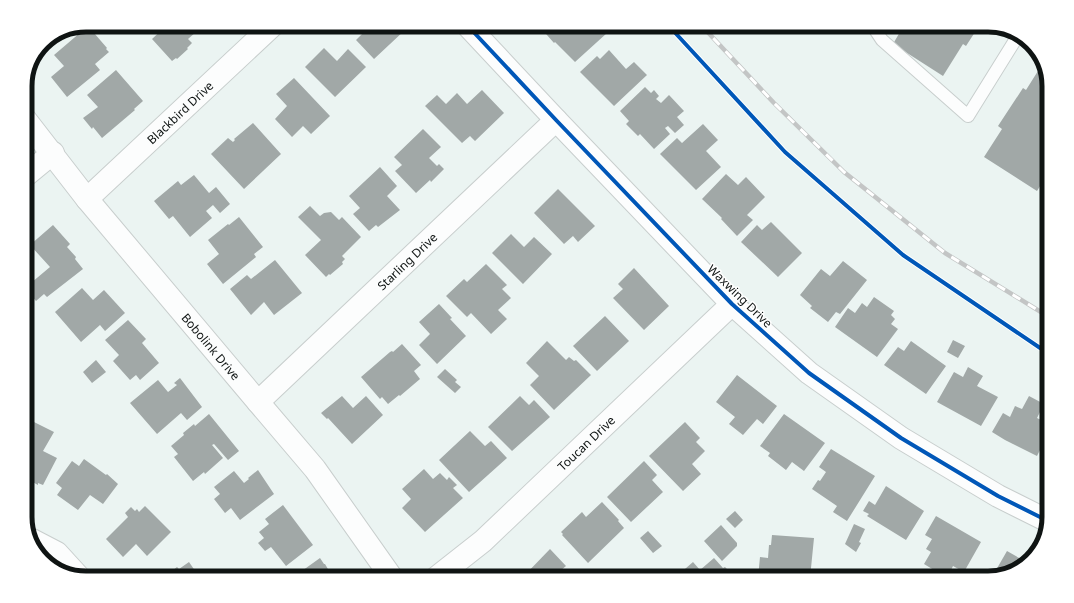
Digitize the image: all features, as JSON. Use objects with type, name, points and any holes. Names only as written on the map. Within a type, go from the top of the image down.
[{"type":"street","name":"Blackbird Drive","points":[[87,199],[266,32]]},
{"type":"street","name":"Waxwing Drive","points":[[474,32],[732,304],[809,373],[901,438],[998,496],[1042,517]]},
{"type":"street","name":"Starling Drive","points":[[258,402],[556,120]]},
{"type":"street","name":"Bobolink Drive","points":[[32,128],[87,199],[315,468],[387,571]]},
{"type":"street","points":[[32,170],[53,153]]},
{"type":"street","name":"Toucan Drive","points":[[445,571],[483,541],[732,304]]},
{"type":"street","points":[[39,544],[57,553],[71,569]]},
{"type":"lane","points":[[877,32],[882,40],[968,116],[1016,39]]},
{"type":"building","points":[[86,32],[93,32],[109,52],[95,64],[100,70],[67,97],[51,77],[64,66],[54,55],[80,33]]},
{"type":"building","points":[[160,32],[196,32],[188,39],[192,43],[187,48],[188,49],[177,59],[176,58],[172,61],[152,39]]},
{"type":"building","points":[[364,32],[403,32],[374,59],[356,40]]},
{"type":"building","points":[[544,32],[607,33],[575,62],[555,42],[554,43]]},
{"type":"building","points":[[900,32],[975,32],[966,46],[963,44],[943,76],[893,44]]},
{"type":"building","points":[[324,48],[337,61],[348,49],[366,67],[335,97],[305,67]]},
{"type":"building","points":[[609,50],[626,69],[634,62],[647,75],[614,106],[580,72],[597,56],[600,59]]},
{"type":"building","points":[[1039,69],[1042,82],[1042,183],[1037,191],[984,157],[1002,129],[998,126],[1023,88],[1026,90]]},
{"type":"building","points":[[116,70],[143,101],[134,109],[135,110],[102,138],[83,118],[98,107],[87,95]]},
{"type":"building","points":[[294,78],[330,116],[311,134],[303,126],[292,137],[275,119],[287,106],[276,94]]},
{"type":"building","points":[[645,87],[651,93],[654,90],[659,96],[656,99],[661,103],[669,95],[684,111],[677,117],[684,125],[675,133],[668,126],[665,128],[670,134],[654,149],[640,134],[638,136],[626,124],[629,121],[620,111]]},
{"type":"building","points":[[482,90],[504,113],[475,141],[470,136],[462,143],[425,106],[437,95],[446,104],[457,93],[467,104]]},
{"type":"building","points":[[253,123],[281,154],[244,189],[211,154],[228,138],[233,142],[235,140],[234,139]]},
{"type":"building","points":[[703,124],[718,140],[706,151],[721,167],[696,190],[660,154],[677,138],[682,143]]},
{"type":"building","points":[[423,129],[441,147],[429,158],[437,166],[439,164],[444,169],[431,182],[430,180],[416,193],[395,171],[402,165],[394,157]]},
{"type":"building","points":[[380,167],[397,186],[387,196],[400,210],[378,227],[376,225],[369,231],[353,214],[360,208],[349,196]]},
{"type":"building","points":[[726,174],[738,185],[746,177],[765,197],[747,215],[753,220],[737,236],[721,219],[722,218],[702,199]]},
{"type":"building","points":[[194,175],[209,193],[216,187],[230,204],[220,213],[213,205],[206,211],[212,218],[190,237],[173,216],[169,219],[154,201],[178,181],[181,185]]},
{"type":"building","points":[[558,189],[595,226],[578,242],[573,236],[564,244],[534,213]]},
{"type":"building","points":[[310,206],[320,216],[324,213],[331,212],[339,220],[342,217],[361,237],[342,256],[345,259],[342,262],[343,264],[326,277],[305,255],[321,240],[298,217]]},
{"type":"building","points":[[239,217],[263,247],[254,254],[256,257],[223,284],[207,264],[219,254],[208,240]]},
{"type":"building","points":[[771,222],[802,253],[778,277],[741,242],[757,225],[762,230]]},
{"type":"building","points":[[53,225],[70,244],[67,247],[76,257],[75,259],[83,269],[47,297],[44,294],[36,301],[32,296],[32,282],[50,267],[32,247],[32,243]]},
{"type":"building","points":[[511,234],[524,247],[534,237],[552,254],[523,284],[492,253]]},
{"type":"building","points":[[275,260],[302,293],[274,315],[264,302],[251,315],[230,289],[247,275],[251,279]]},
{"type":"building","points":[[843,261],[867,280],[840,314],[836,312],[828,322],[810,308],[812,306],[800,295],[821,269],[830,276]]},
{"type":"building","points":[[486,264],[507,285],[502,289],[511,298],[498,310],[507,319],[491,334],[471,313],[467,317],[446,296],[464,279],[467,282]]},
{"type":"building","points":[[634,268],[669,306],[644,330],[613,298],[623,289],[618,284]]},
{"type":"building","points":[[82,288],[93,300],[104,290],[125,313],[105,331],[100,325],[81,342],[55,312]]},
{"type":"building","points":[[874,297],[894,311],[891,315],[895,319],[891,324],[898,329],[877,357],[835,327],[848,308],[855,313],[862,303],[867,307]]},
{"type":"building","points":[[439,304],[452,318],[450,319],[466,336],[437,364],[419,345],[430,334],[419,322]]},
{"type":"building","points":[[605,316],[629,341],[597,371],[573,346]]},
{"type":"building","points":[[128,320],[146,339],[142,343],[159,363],[140,380],[136,375],[130,380],[113,361],[119,355],[105,340]]},
{"type":"building","points":[[953,340],[965,346],[958,358],[947,352]]},
{"type":"building","points":[[547,341],[566,360],[569,357],[574,361],[576,360],[591,375],[554,410],[530,385],[539,376],[526,363]]},
{"type":"building","points":[[911,341],[946,366],[926,394],[884,365],[898,347],[904,351]]},
{"type":"building","points":[[402,344],[421,365],[414,371],[420,379],[388,404],[382,397],[380,399],[361,377],[390,352],[393,352]]},
{"type":"building","points":[[96,360],[106,372],[92,383],[83,372]]},
{"type":"building","points":[[968,367],[983,376],[977,386],[998,397],[981,426],[937,402],[954,372],[963,377]]},
{"type":"building","points":[[445,369],[457,380],[455,382],[461,387],[455,393],[437,377]]},
{"type":"building","points":[[737,375],[777,406],[763,424],[757,419],[743,435],[729,424],[735,417],[716,402]]},
{"type":"building","points":[[180,378],[202,407],[187,420],[181,413],[157,434],[130,403],[158,380],[168,392],[177,385],[174,383]]},
{"type":"building","points":[[342,396],[353,408],[366,396],[383,415],[352,444],[328,418],[327,419],[321,413]]},
{"type":"building","points":[[520,396],[529,405],[534,400],[550,417],[512,451],[488,427]]},
{"type":"building","points":[[1029,396],[1042,403],[1042,408],[1037,418],[1042,420],[1042,446],[1037,456],[992,432],[1003,413],[1010,417],[1015,406],[1022,409]]},
{"type":"building","points":[[209,414],[239,451],[228,460],[214,444],[212,445],[223,458],[205,474],[204,472],[193,481],[174,457],[178,454],[171,446],[184,435],[183,433],[194,424],[195,426]]},
{"type":"building","points":[[784,414],[825,443],[804,471],[792,462],[786,470],[768,456],[770,453],[760,446]]},
{"type":"building","points":[[32,421],[54,432],[43,451],[57,458],[43,485],[38,483],[38,485],[32,482]]},
{"type":"building","points":[[685,422],[700,438],[696,442],[705,451],[692,464],[701,474],[683,491],[649,456]]},
{"type":"building","points":[[470,431],[485,446],[491,441],[507,458],[469,492],[439,460]]},
{"type":"building","points":[[831,449],[875,476],[847,521],[833,512],[837,506],[812,489],[826,472],[819,467]]},
{"type":"building","points":[[84,459],[106,475],[107,474],[118,484],[103,504],[90,495],[78,510],[57,495],[62,488],[56,483],[72,461],[79,466]]},
{"type":"building","points":[[644,461],[657,475],[652,480],[663,492],[631,522],[607,497]]},
{"type":"building","points":[[424,469],[433,479],[440,473],[447,480],[449,477],[457,485],[453,488],[463,498],[425,532],[402,508],[411,499],[402,489]]},
{"type":"building","points":[[258,470],[274,494],[240,520],[231,508],[225,513],[214,499],[220,494],[214,487],[234,471],[244,483]]},
{"type":"building","points":[[886,486],[924,511],[906,540],[867,516],[869,514],[863,511],[869,501],[875,505]]},
{"type":"building","points":[[602,502],[619,520],[618,521],[624,528],[588,563],[562,535],[563,534],[561,532],[582,512],[586,517]]},
{"type":"building","points":[[283,505],[313,545],[286,566],[271,547],[265,551],[258,543],[264,538],[259,532],[269,524],[265,519]]},
{"type":"building","points":[[145,506],[171,532],[147,556],[136,544],[123,557],[106,539],[128,517],[125,513],[131,507],[135,511],[137,509],[139,512]]},
{"type":"building","points":[[735,511],[743,520],[735,528],[726,519]]},
{"type":"building","points":[[936,516],[981,542],[965,571],[953,566],[950,571],[936,571],[924,564],[931,552],[926,549],[932,539],[925,535]]},
{"type":"building","points":[[854,524],[865,529],[859,542],[861,543],[856,552],[845,544]]},
{"type":"building","points":[[721,525],[737,543],[737,546],[722,561],[704,541]]},
{"type":"building","points":[[648,531],[662,546],[653,553],[640,538]]},
{"type":"building","points":[[772,535],[814,538],[811,571],[759,571],[760,557],[768,558],[769,545],[771,545]]},
{"type":"building","points":[[550,549],[566,566],[560,571],[529,571]]},
{"type":"building","points":[[1007,551],[1022,559],[1009,567],[996,571]]},
{"type":"building","points":[[320,558],[329,571],[302,571]]},
{"type":"building","points":[[714,558],[723,568],[725,567],[728,570],[683,571],[693,562],[700,570]]},
{"type":"building","points":[[189,562],[195,571],[172,571],[177,567],[179,569]]},
{"type":"railway","points":[[708,32],[774,103],[844,172],[945,253],[1042,313]]},
{"type":"cycle path","points":[[474,32],[732,304],[809,373],[901,438],[998,496],[1042,518]]},
{"type":"cycle path","points":[[674,32],[785,152],[903,255],[1042,349]]}]
